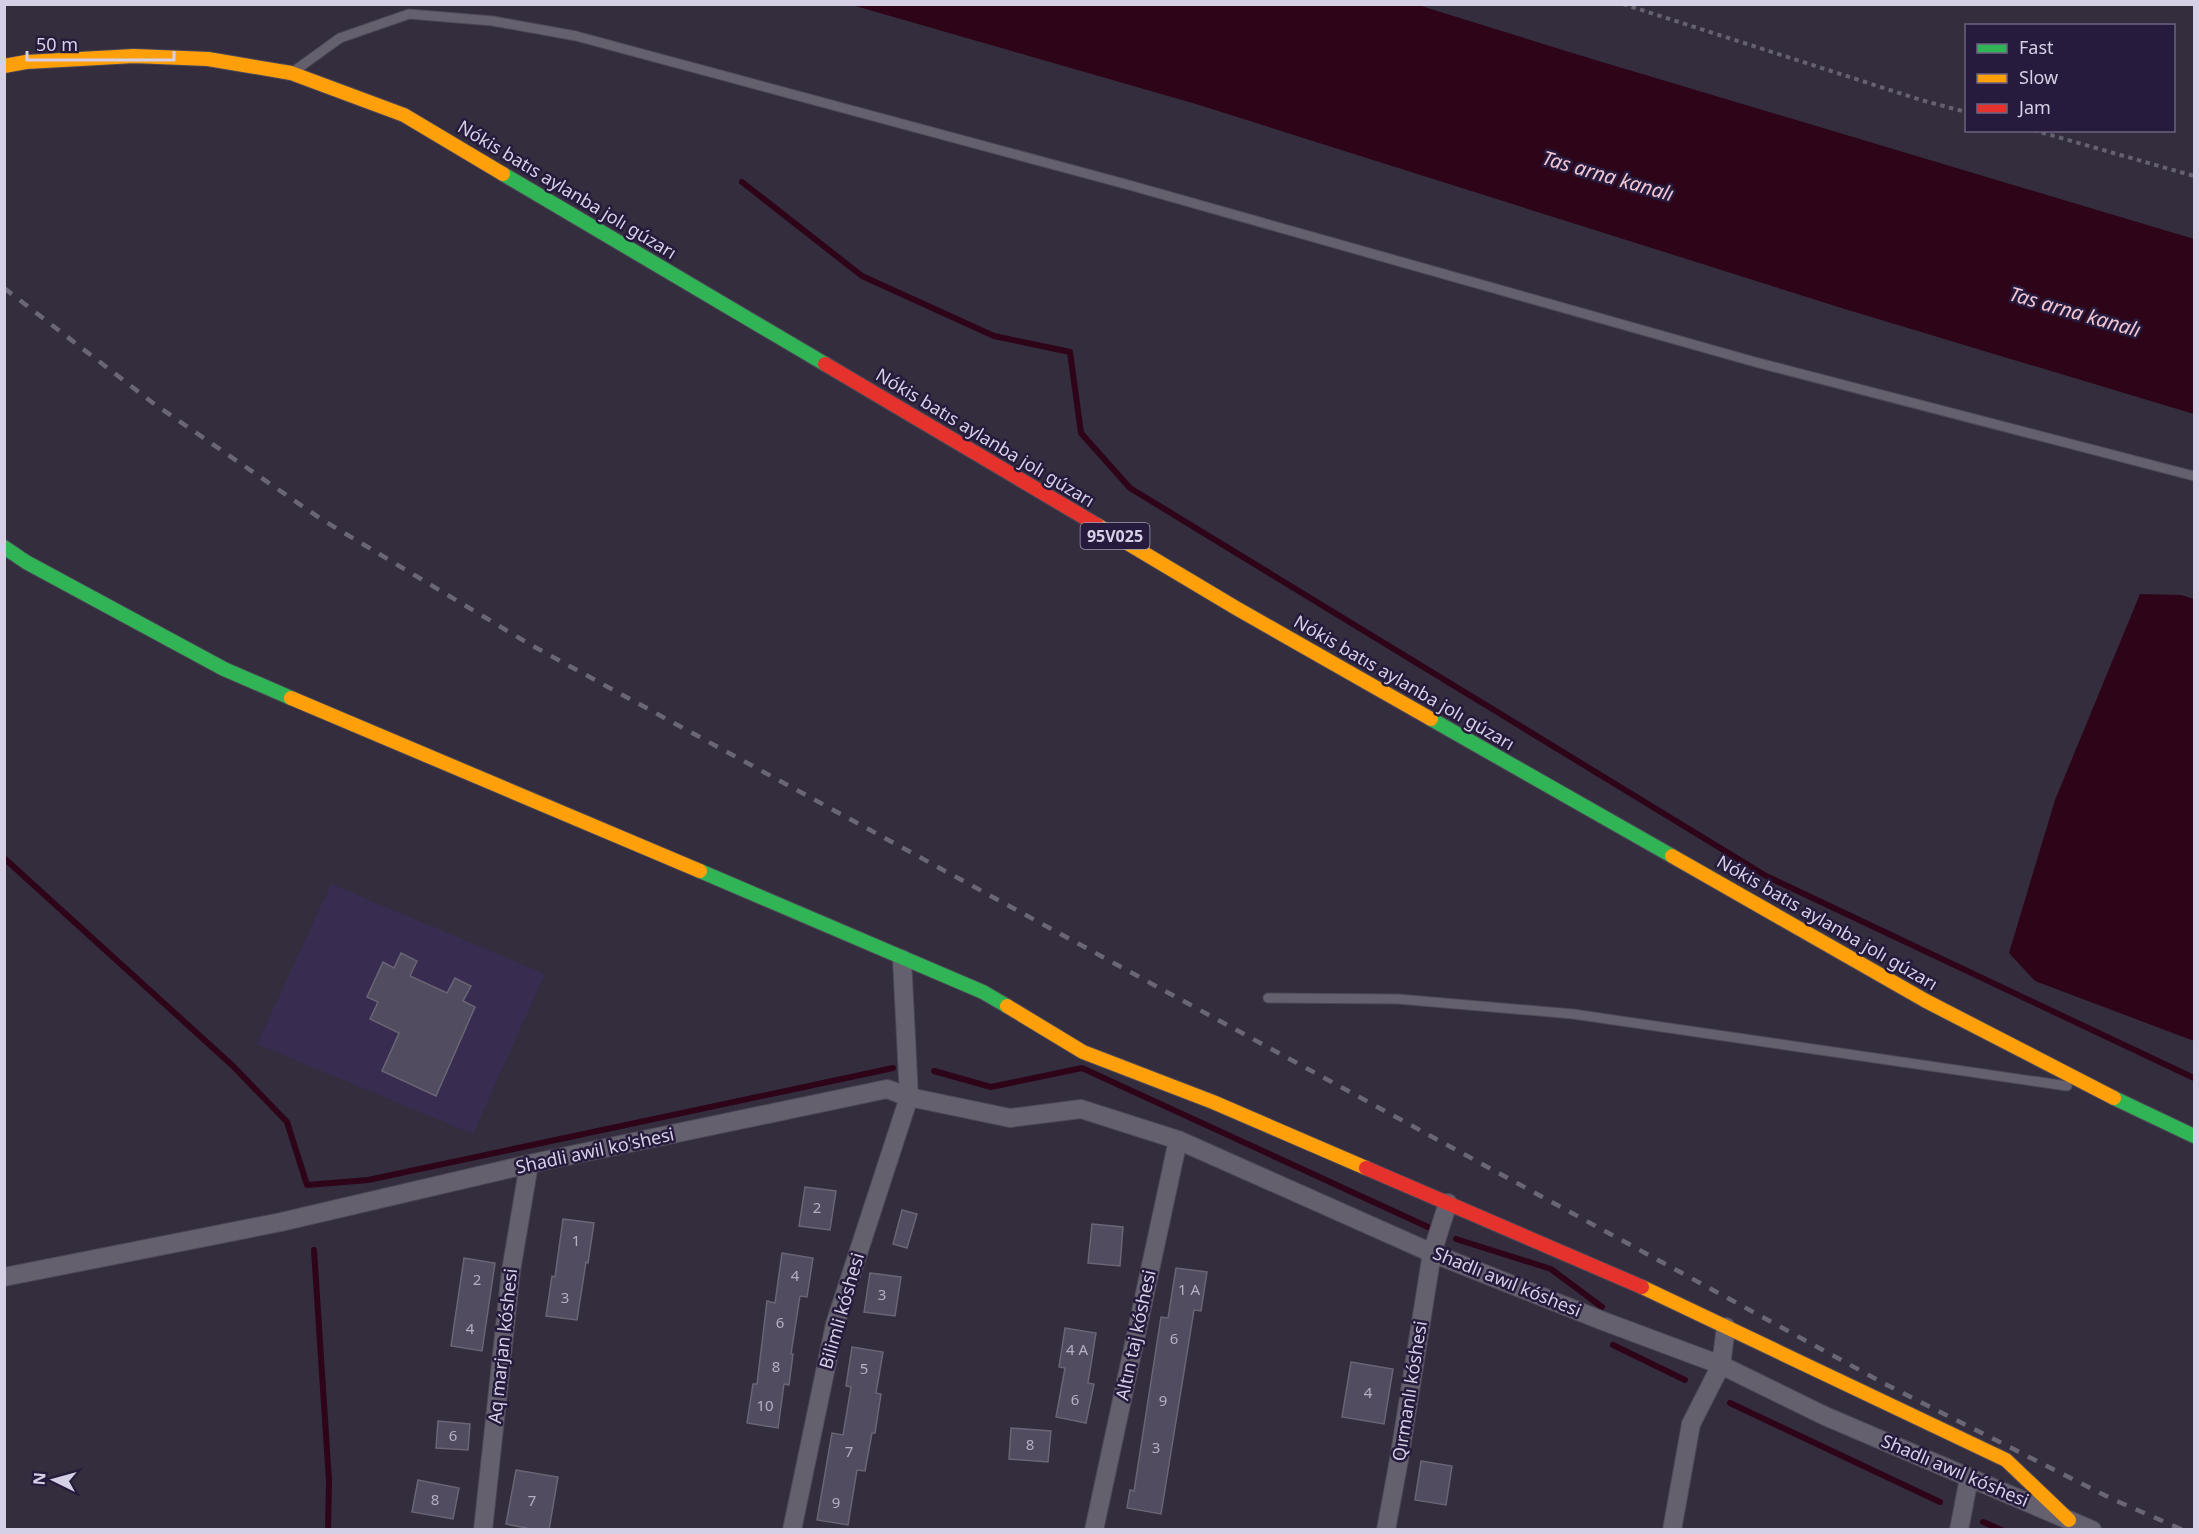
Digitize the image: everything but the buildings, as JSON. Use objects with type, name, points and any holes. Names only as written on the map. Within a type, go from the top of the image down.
[{"type":"main road","name":"Nókis batıs aylanba jolı gúzarı","points":[[4,66],[26,62],[134,56],[208,59],[291,73],[404,115],[1236,608],[1926,1001],[2102,1092],[2194,1136]]},
{"type":"main road","points":[[4,547],[26,562],[224,669],[983,992],[1083,1053],[1213,1102],[1640,1285],[2006,1460],[2069,1520]]},
{"type":"street","points":[[902,959],[909,1097]]},
{"type":"street","name":"Shadli awil ko'shesi","points":[[4,1277],[281,1222],[529,1164],[887,1089],[909,1097]]},
{"type":"street","name":"Shadlı awıl kóshesi","points":[[909,1097],[1010,1118],[1081,1109],[1178,1140],[1432,1253],[1721,1365],[1825,1416],[2092,1530]]},
{"type":"street","name":"Bilimli kóshesi","points":[[792,1530],[835,1324],[909,1097]]},
{"type":"street","name":"Altın taj kóshesi","points":[[1094,1530],[1178,1140]]},
{"type":"street","name":"Aq marjan kóshesi","points":[[483,1530],[511,1271],[529,1164]]},
{"type":"street","name":"Qırmanlı kóshesi","points":[[1386,1530],[1432,1253],[1448,1203]]},
{"type":"street","points":[[1672,1530],[1691,1424],[1721,1365],[1726,1327]]},
{"type":"street","points":[[1959,1530],[1969,1478]]},
{"type":"lane","points":[[291,73],[340,38],[409,14],[493,21],[576,36],[1129,185],[1755,362],[2194,476]]},
{"type":"lane","points":[[1268,998],[1398,999],[1573,1014],[2102,1092]]},
{"type":"path","points":[[1623,4],[1921,100],[1965,112]]},
{"type":"path","points":[[2040,132],[2194,176]]},
{"type":"shaded area","points":[[331,884],[545,974],[473,1134],[257,1044]]},
{"type":"water","name":"Tas arna kanalı","points":[[852,5],[1418,5],[2194,239],[2194,414],[1848,310],[1196,104]]},
{"type":"water","points":[[2140,594],[2181,595],[2194,599],[2194,1041],[2035,981],[2009,953],[2055,800]]},
{"type":"waterway","points":[[742,182],[862,276],[994,336],[1070,352],[1081,433],[1130,488],[1766,876],[2194,1078]]},
{"type":"waterway","points":[[4,858],[233,1066],[287,1122],[307,1185],[368,1180],[893,1068]]},
{"type":"waterway","points":[[934,1071],[991,1087],[1082,1068],[1428,1227]]},
{"type":"waterway","points":[[1456,1239],[1551,1269],[1602,1307]]},
{"type":"waterway","points":[[314,1250],[329,1481],[328,1530]]},
{"type":"waterway","points":[[1613,1345],[1685,1380]]},
{"type":"waterway","points":[[1730,1403],[1940,1502]]},
{"type":"waterway","points":[[1983,1522],[2002,1530]]},
{"type":"railway","points":[[4,288],[153,403],[321,519],[531,645],[1887,1385],[2110,1498],[2183,1530]]},
{"type":"traffic: fast","points":[[503,174],[825,364]]},
{"type":"traffic: fast","points":[[4,547],[26,562],[224,669],[291,698]]},
{"type":"traffic: fast","points":[[1431,719],[1672,856]]},
{"type":"traffic: fast","points":[[700,871],[983,992],[1007,1006]]},
{"type":"traffic: fast","points":[[2114,1098],[2194,1136]]},
{"type":"traffic: slow","points":[[4,66],[26,62],[134,56],[208,59],[291,73],[404,115],[503,174]]},
{"type":"traffic: slow","points":[[1097,525],[1236,608],[1431,719]]},
{"type":"traffic: slow","points":[[291,698],[700,871]]},
{"type":"traffic: slow","points":[[1672,856],[1926,1001],[2114,1098]]},
{"type":"traffic: slow","points":[[1007,1006],[1083,1052],[1213,1102],[1366,1168]]},
{"type":"traffic: slow","points":[[1642,1287],[2006,1460],[2069,1520]]},
{"type":"traffic: jam","points":[[825,364],[1097,525]]},
{"type":"traffic: jam","points":[[1366,1168],[1642,1287]]}]
